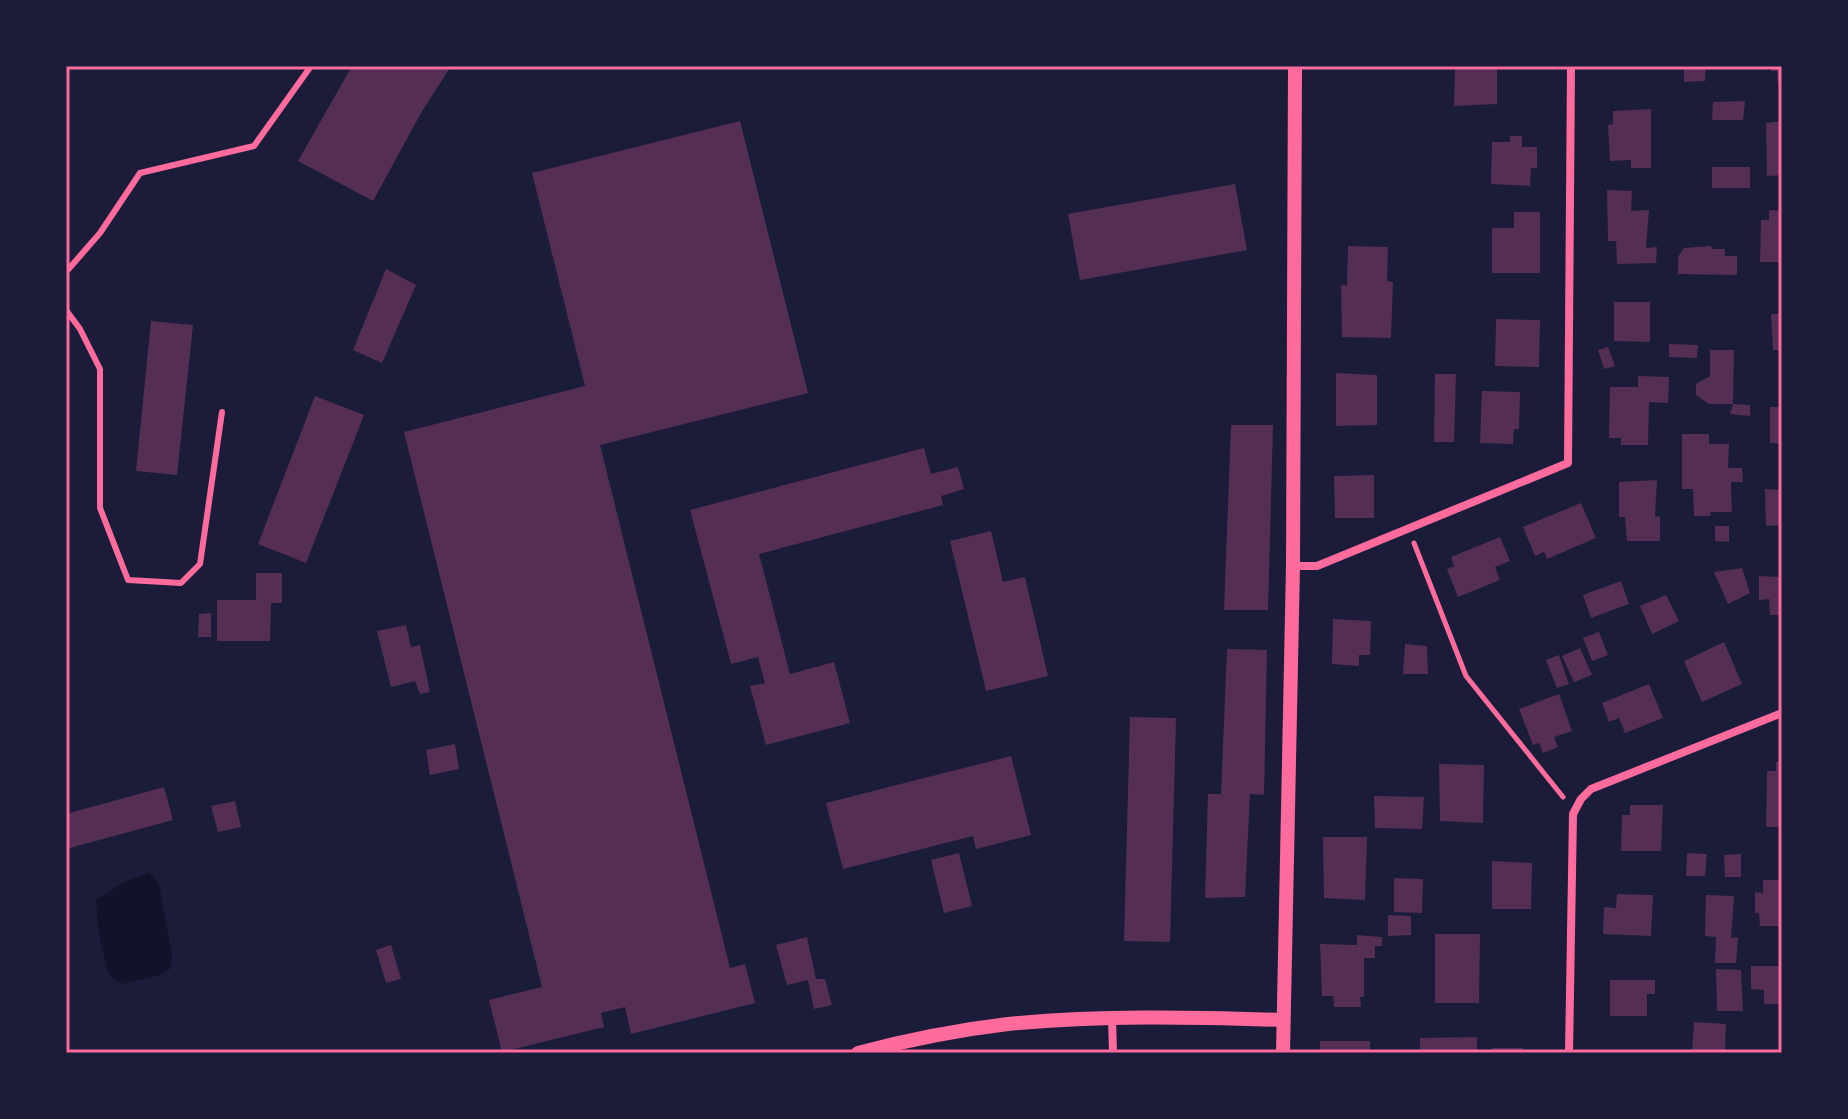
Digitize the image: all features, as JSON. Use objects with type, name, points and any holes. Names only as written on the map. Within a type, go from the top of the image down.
[{"type":"street","points":[[1283,1053],[1293,566],[1295,66]]},
{"type":"street","points":[[1293,566],[1317,566],[1568,463],[1571,66]]},
{"type":"street","points":[[1569,1053],[1574,810],[1591,789],[1782,713]]},
{"type":"street","points":[[858,1053],[1008,1024],[1112,1018],[1283,1020]]},
{"type":"street","points":[[1112,1018],[1113,1053]]},
{"type":"lane","points":[[66,272],[100,233],[140,173],[254,146],[311,66]]},
{"type":"lane","points":[[66,310],[80,329],[100,369],[100,508],[128,580],[181,583],[200,564],[222,412]]},
{"type":"path","points":[[1408,529],[1466,676],[1574,810]]},
{"type":"shaded area","points":[[149,873],[159,885],[172,956],[171,968],[160,975],[121,984],[108,973],[99,935],[96,900],[126,881]]},
{"type":"building","points":[[352,66],[451,66],[421,113],[373,201],[298,161]]},
{"type":"building","points":[[1455,66],[1497,66],[1497,104],[1454,106]]},
{"type":"building","points":[[1684,66],[1706,66],[1705,81],[1684,82]]},
{"type":"building","points":[[1771,66],[1782,66],[1782,86],[1778,85],[1777,71],[1771,71]]},
{"type":"building","points":[[1745,101],[1743,120],[1712,120],[1713,102]]},
{"type":"building","points":[[1651,109],[1651,168],[1631,168],[1631,160],[1610,161],[1608,125],[1613,124],[1613,111]]},
{"type":"building","points":[[740,121],[808,393],[600,445],[730,968],[745,964],[755,1003],[631,1034],[625,1007],[601,1013],[604,1027],[502,1052],[489,1000],[542,987],[404,432],[585,386],[532,173]]},
{"type":"building","points":[[1782,121],[1782,175],[1767,176],[1766,123]]},
{"type":"building","points":[[1510,136],[1522,136],[1522,147],[1537,147],[1537,168],[1531,168],[1530,186],[1491,184],[1492,142],[1510,142]]},
{"type":"building","points":[[1712,167],[1750,167],[1750,188],[1712,188]]},
{"type":"building","points":[[1235,184],[1247,250],[1080,280],[1068,214]]},
{"type":"building","points":[[1607,190],[1632,191],[1631,211],[1649,210],[1646,248],[1657,247],[1656,263],[1617,264],[1616,241],[1608,241]]},
{"type":"building","points":[[1769,210],[1782,211],[1782,262],[1760,262],[1761,220],[1769,220]]},
{"type":"building","points":[[1514,212],[1540,212],[1540,273],[1492,273],[1492,228],[1514,228]]},
{"type":"building","points":[[1348,246],[1388,247],[1387,281],[1393,282],[1391,338],[1342,337],[1341,285],[1347,286]]},
{"type":"building","points":[[1711,246],[1712,249],[1725,249],[1725,256],[1737,256],[1737,275],[1678,274],[1678,257],[1684,248]]},
{"type":"building","points":[[386,269],[416,285],[382,363],[353,350]]},
{"type":"building","points":[[1614,302],[1650,302],[1650,342],[1614,341]]},
{"type":"building","points":[[1771,314],[1782,314],[1782,350],[1773,350]]},
{"type":"building","points":[[1496,319],[1540,320],[1539,367],[1495,366]]},
{"type":"building","points":[[151,321],[193,325],[177,475],[136,471]]},
{"type":"building","points":[[1669,344],[1698,345],[1697,358],[1669,357]]},
{"type":"building","points":[[1608,347],[1615,366],[1604,369],[1598,350]]},
{"type":"building","points":[[1710,350],[1734,350],[1733,404],[1709,404],[1696,395],[1696,384],[1710,376]]},
{"type":"building","points":[[1336,373],[1377,375],[1377,425],[1336,426]]},
{"type":"building","points":[[1435,374],[1456,374],[1454,442],[1434,442]]},
{"type":"building","points":[[1638,376],[1669,377],[1668,403],[1649,402],[1648,445],[1621,445],[1621,438],[1609,438],[1610,387],[1638,387]]},
{"type":"building","points":[[1482,391],[1520,392],[1519,429],[1514,429],[1513,444],[1480,443]]},
{"type":"building","points":[[315,396],[364,415],[306,563],[258,544]]},
{"type":"building","points":[[1733,404],[1750,405],[1750,416],[1730,414]]},
{"type":"building","points":[[1770,407],[1782,407],[1782,444],[1770,443]]},
{"type":"building","points":[[1231,425],[1273,425],[1268,610],[1224,610]]},
{"type":"building","points":[[1682,434],[1709,434],[1709,444],[1729,444],[1728,468],[1742,468],[1743,482],[1731,482],[1732,512],[1694,516],[1693,489],[1682,489]]},
{"type":"building","points":[[924,448],[931,474],[958,467],[964,489],[941,496],[943,505],[759,554],[790,674],[834,662],[850,723],[766,745],[750,686],[765,683],[758,657],[731,664],[690,510]]},
{"type":"building","points":[[1374,475],[1374,518],[1335,518],[1334,476]]},
{"type":"building","points":[[1657,480],[1655,516],[1660,517],[1660,541],[1627,541],[1625,517],[1619,517],[1619,482]]},
{"type":"building","points":[[1765,489],[1782,490],[1782,525],[1766,526]]},
{"type":"building","points":[[1581,503],[1596,538],[1547,559],[1544,552],[1535,556],[1523,527]]},
{"type":"building","points":[[1715,526],[1729,526],[1729,542],[1715,541]]},
{"type":"building","points":[[991,531],[1003,582],[1025,577],[1048,676],[986,691],[950,541]]},
{"type":"building","points":[[1500,537],[1510,561],[1495,567],[1500,580],[1458,597],[1447,569],[1454,566],[1451,557]]},
{"type":"building","points":[[1742,568],[1750,593],[1728,604],[1714,572]]},
{"type":"building","points":[[256,573],[282,573],[282,603],[271,603],[270,641],[217,641],[217,600],[256,600]]},
{"type":"building","points":[[1759,576],[1782,577],[1782,615],[1770,615],[1769,599],[1759,600]]},
{"type":"building","points":[[1621,581],[1629,604],[1591,618],[1583,595]]},
{"type":"building","points":[[1666,595],[1679,621],[1652,634],[1640,606]]},
{"type":"building","points":[[211,613],[211,637],[198,637],[199,614]]},
{"type":"building","points":[[1333,619],[1371,621],[1370,655],[1359,655],[1359,666],[1332,664]]},
{"type":"building","points":[[406,625],[411,647],[420,645],[430,692],[420,694],[415,681],[391,687],[377,631]]},
{"type":"building","points":[[1599,632],[1608,655],[1592,661],[1583,638]]},
{"type":"building","points":[[1724,642],[1742,684],[1702,702],[1684,661]]},
{"type":"building","points":[[1405,644],[1427,646],[1428,674],[1403,674]]},
{"type":"building","points":[[1580,648],[1592,675],[1574,682],[1562,656]]},
{"type":"building","points":[[1227,649],[1267,650],[1264,795],[1250,794],[1245,897],[1205,898],[1208,794],[1221,794]]},
{"type":"building","points":[[1559,655],[1569,684],[1557,688],[1546,660]]},
{"type":"building","points":[[1649,684],[1663,718],[1625,733],[1619,718],[1609,722],[1602,703]]},
{"type":"building","points":[[1559,694],[1572,731],[1554,737],[1558,747],[1543,753],[1539,743],[1533,745],[1519,709]]},
{"type":"building","points":[[1130,717],[1176,718],[1170,942],[1124,941]]},
{"type":"building","points":[[455,744],[459,769],[430,775],[426,750]]},
{"type":"building","points":[[1011,756],[1031,835],[976,849],[973,836],[843,869],[826,803]]},
{"type":"building","points":[[1776,762],[1782,762],[1782,827],[1766,827],[1767,771],[1776,771]]},
{"type":"building","points":[[1439,764],[1484,765],[1483,823],[1440,821]]},
{"type":"building","points":[[164,787],[173,820],[66,849],[66,814]]},
{"type":"building","points":[[1374,796],[1424,797],[1422,829],[1375,828]]},
{"type":"building","points":[[235,801],[241,827],[218,832],[211,806]]},
{"type":"building","points":[[1630,805],[1663,805],[1661,851],[1621,851],[1622,815],[1630,815]]},
{"type":"building","points":[[1323,837],[1367,837],[1365,900],[1324,898]]},
{"type":"building","points":[[959,853],[972,906],[944,913],[931,860]]},
{"type":"building","points":[[1687,853],[1707,854],[1705,876],[1686,876]]},
{"type":"building","points":[[1741,854],[1741,877],[1725,877],[1724,855]]},
{"type":"building","points":[[1492,861],[1532,863],[1531,909],[1492,909]]},
{"type":"building","points":[[1394,878],[1423,879],[1422,913],[1394,912]]},
{"type":"building","points":[[1763,880],[1782,880],[1782,926],[1760,926],[1759,913],[1755,913],[1755,892],[1763,893]]},
{"type":"building","points":[[1617,894],[1653,895],[1651,936],[1603,934],[1604,907],[1616,908]]},
{"type":"building","points":[[1706,895],[1734,896],[1731,938],[1738,937],[1736,963],[1715,963],[1716,937],[1705,936]]},
{"type":"building","points":[[1388,915],[1411,916],[1411,935],[1388,936]]},
{"type":"building","points":[[1435,934],[1480,934],[1479,1003],[1435,1003]]},
{"type":"building","points":[[1357,935],[1382,937],[1382,946],[1375,946],[1375,958],[1364,958],[1361,1007],[1334,1007],[1333,996],[1322,996],[1320,944],[1357,945]]},
{"type":"building","points":[[807,937],[816,979],[825,979],[832,1005],[814,1009],[808,980],[787,985],[776,945]]},
{"type":"building","points":[[391,945],[401,979],[386,983],[376,950]]},
{"type":"building","points":[[1751,966],[1782,966],[1782,1004],[1764,1004],[1764,990],[1751,989]]},
{"type":"building","points":[[1716,969],[1741,970],[1743,1011],[1717,1011]]},
{"type":"building","points":[[1610,980],[1655,980],[1655,994],[1647,994],[1647,1016],[1610,1016]]},
{"type":"building","points":[[1694,1022],[1726,1024],[1725,1053],[1692,1051]]},
{"type":"building","points":[[1477,1037],[1477,1053],[1420,1053],[1420,1038]]},
{"type":"building","points":[[1320,1041],[1370,1041],[1370,1053],[1320,1053]]},
{"type":"building","points":[[1492,1048],[1523,1048],[1523,1053],[1492,1053]]}]
